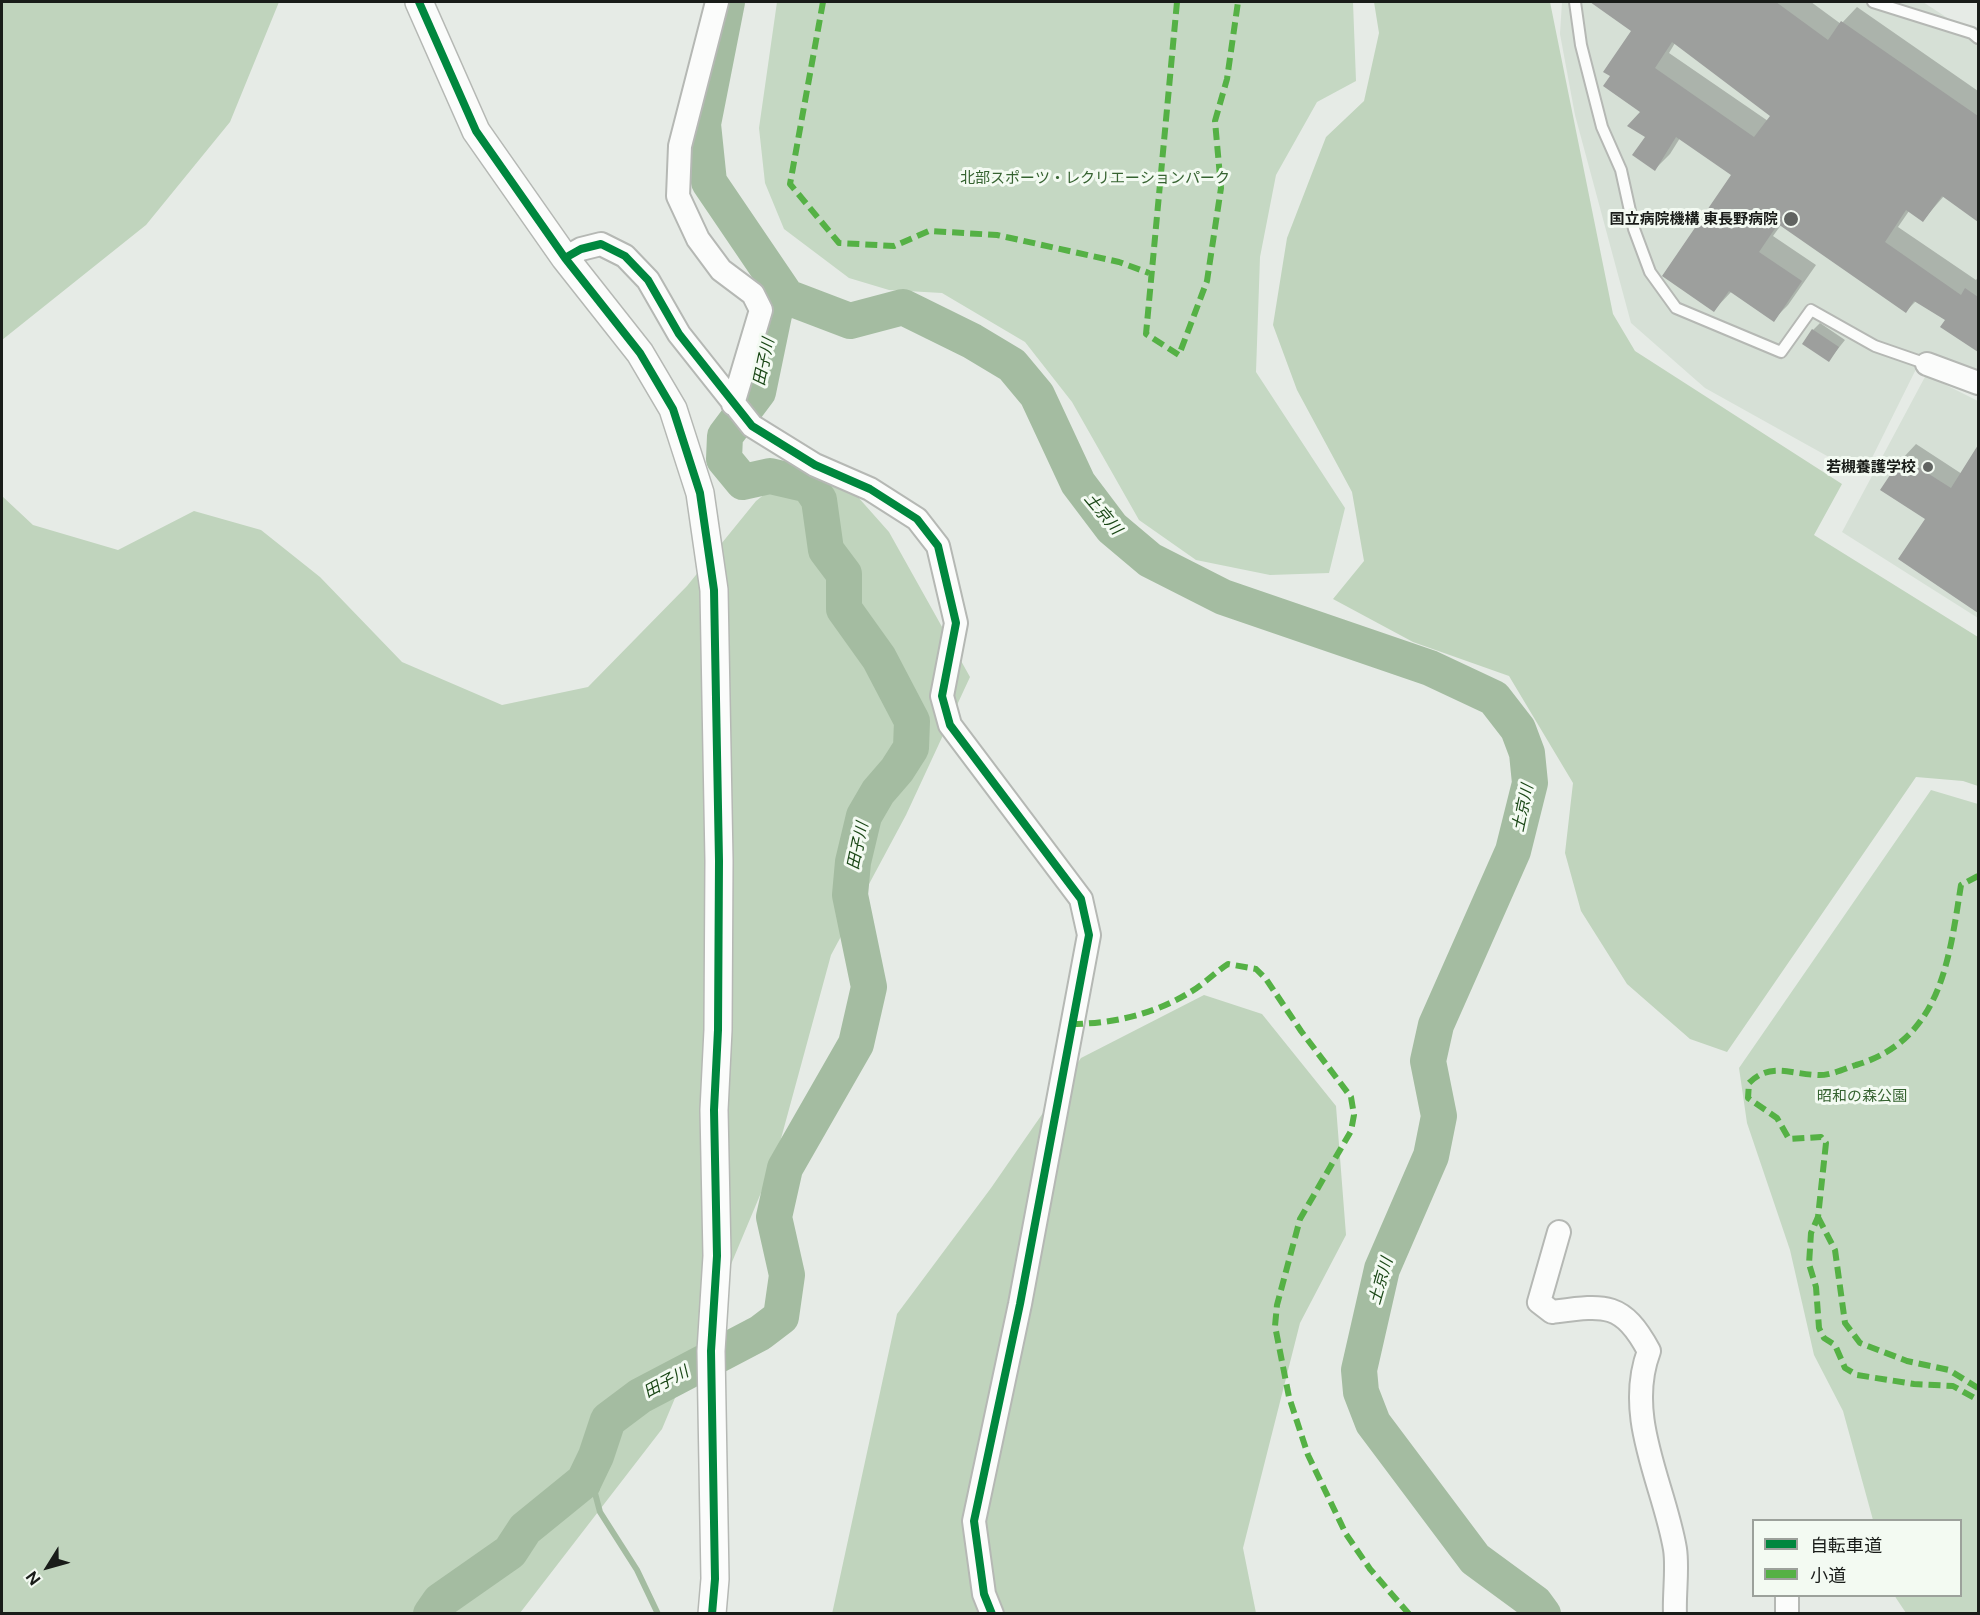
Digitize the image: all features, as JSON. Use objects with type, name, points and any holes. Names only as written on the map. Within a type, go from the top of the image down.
[{"type":"street","points":[[419,2],[476,131],[565,258],[640,353],[673,409],[700,493],[714,590],[719,970],[714,1110],[717,1256],[711,1351],[714,1404],[715,1579],[712,1614]]},
{"type":"street","points":[[717,2],[680,146],[678,196],[698,239],[721,270],[753,294],[761,310],[735,406]]},
{"type":"street","points":[[565,258],[581,249],[601,244],[626,256],[648,280],[679,334],[752,426],[815,465],[895,504],[917,519],[938,546],[956,623],[942,696],[950,725],[1081,899],[1089,935],[1022,1292],[974,1521],[984,1594],[992,1614]]},
{"type":"street","points":[[1927,364],[1978,383]]},
{"type":"street","points":[[1559,1232],[1539,1302],[1552,1312],[1597,1306],[1613,1310],[1638,1332],[1649,1351],[1641,1372],[1642,1424],[1675,1551],[1675,1614]]},
{"type":"street","points":[[978,1559],[978,1614]]},
{"type":"street","points":[[1787,1597],[1787,1614]]},
{"type":"lane","points":[[1575,2],[1581,45],[1602,127],[1622,170],[1634,229],[1650,272],[1676,308],[1781,352],[1811,310],[1875,346],[1927,364]]},
{"type":"lane","points":[[1873,2],[1972,33],[1978,38]]},
{"type":"shaded area","name":"国立病院機構 東長野病院","points":[[1562,2],[1923,2],[1978,38],[1978,376],[1923,355],[1863,476],[1705,388],[1631,323],[1575,115],[1560,34]]},
{"type":"shaded area","name":"若槻養護学校","points":[[1926,375],[1978,401],[1978,618],[1842,532]]},
{"type":"green space","points":[[2,2],[279,2],[230,122],[146,225],[2,340]]},
{"type":"green space","name":"北部スポーツ・レクリエーションパーク","points":[[777,2],[1353,2],[1356,81],[1317,102],[1276,175],[1260,257],[1256,372],[1345,508],[1329,573],[1270,575],[1196,560],[1139,520],[1072,402],[1025,342],[942,293],[889,290],[849,278],[784,229],[765,183],[759,128]]},
{"type":"green space","points":[[1374,2],[1550,2],[1613,314],[1635,351],[1842,484],[1814,535],[1978,637],[1978,786],[1963,781],[1916,777],[1727,1052],[1690,1039],[1627,984],[1581,911],[1565,853],[1573,783],[1509,676],[1413,642],[1333,599],[1364,561],[1352,492],[1297,390],[1273,325],[1287,238],[1326,137],[1364,101],[1379,33]]},
{"type":"green space","points":[[818,452],[889,532],[970,677],[906,815],[831,955],[776,1157],[662,1429],[520,1613],[2,1613],[2,496],[33,525],[118,550],[194,511],[261,530],[320,577],[402,662],[502,705],[588,687],[687,586],[756,501]]},
{"type":"green space","name":"昭和の森公園","points":[[1931,790],[1978,804],[1978,1613],[1906,1613],[1896,1597],[1962,1597],[1962,1519],[1873,1519],[1843,1411],[1814,1355],[1790,1250],[1747,1123],[1739,1068]]},
{"type":"green space","points":[[1204,995],[1262,1014],[1336,1106],[1346,1235],[1300,1323],[1243,1548],[1256,1613],[832,1614],[897,1314],[991,1188],[1081,1058]]},
{"type":"building","points":[[1590,2],[1776,2],[1828,40],[1841,21],[1978,116],[1978,222],[1942,196],[1923,222],[1906,210],[1885,242],[1961,295],[1965,288],[1978,297],[1978,352],[1940,327],[1945,320],[1914,301],[1906,313],[1778,224],[1759,252],[1802,281],[1774,322],[1729,291],[1714,312],[1662,276],[1731,175],[1676,137],[1655,171],[1632,155],[1645,137],[1627,126],[1640,112],[1603,86],[1610,76],[1603,72],[1631,31]],"holes":[[[1672,42],[1770,116],[1754,137],[1655,68]]]},
{"type":"building","points":[[1812,329],[1839,347],[1829,362],[1802,344]]},
{"type":"building","points":[[1978,445],[1978,613],[1898,559],[1925,519],[1880,490],[1902,457],[1951,488]]},
{"type":"waterway","name":"田子川","points":[[727,2],[703,124],[709,182],[787,297]]},
{"type":"waterway","name":"土京川","points":[[787,297],[850,321],[903,307],[972,341],[1012,365],[1037,395],[1078,483],[1112,528],[1150,560],[1223,597],[1430,668],[1494,698],[1518,729],[1527,753],[1530,783],[1513,851],[1436,1025],[1428,1061],[1439,1116],[1431,1156],[1382,1269],[1359,1370],[1361,1392],[1373,1423],[1475,1559],[1535,1603],[1543,1614]]},
{"type":"waterway","name":"田子川","points":[[431,1614],[440,1601],[510,1552],[525,1529],[584,1481],[596,1456],[608,1420],[640,1396],[760,1333],[781,1317],[787,1275],[774,1217],[785,1168],[856,1044],[869,987],[850,895],[853,862],[864,816],[878,792],[897,770],[911,748],[912,721],[879,658],[844,609],[844,574],[826,550],[819,500],[809,485],[770,476],[743,482],[724,459],[725,436],[758,392],[775,310],[787,297]]},
{"type":"waterway","points":[[589,1472],[597,1489],[595,1493],[600,1512],[637,1570],[658,1614]]},
{"type":"marked path","points":[[823,2],[790,184],[839,243],[894,246],[929,231],[997,235],[1119,262],[1149,273]]},
{"type":"marked path","points":[[1177,2],[1146,334],[1179,355],[1207,281],[1221,188],[1215,121],[1227,79],[1238,2]]},
{"type":"marked path","points":[[1978,876],[1961,885],[1945,968],[1936,994],[1923,1017],[1907,1037],[1884,1053],[1831,1073],[1822,1075],[1781,1071],[1765,1073],[1749,1083],[1748,1098],[1777,1118],[1789,1139],[1821,1137],[1826,1143],[1818,1217],[1811,1233],[1809,1264],[1816,1287],[1819,1328],[1824,1338],[1835,1345],[1845,1368],[1857,1375],[1914,1384],[1953,1386],[1978,1400]]},
{"type":"marked path","points":[[1071,1024],[1116,1020],[1160,1008],[1192,991],[1228,964],[1256,969],[1266,979],[1301,1031],[1351,1097],[1354,1115],[1351,1131],[1300,1219],[1277,1305],[1275,1326],[1289,1397],[1308,1455],[1346,1534],[1370,1569],[1409,1614]]},
{"type":"marked path","points":[[1818,1217],[1835,1250],[1845,1323],[1860,1343],[1907,1361],[1949,1370],[1978,1388]]},
{"type":"cycle path","points":[[419,2],[476,131],[565,258],[640,353],[673,409],[700,493],[714,590],[719,861],[718,1030],[714,1110],[717,1256],[711,1351],[715,1579],[712,1614]]},
{"type":"cycle path","points":[[565,258],[581,249],[601,244],[625,256],[648,280],[679,334],[752,426],[815,465],[870,489],[917,519],[938,546],[956,623],[942,696],[950,725],[1081,899],[1089,935],[1020,1304],[974,1521],[984,1594],[992,1614]]},
{"type":"place","name":"国立病院機構 東長野病院","points":[[1791,219]]},
{"type":"place","name":"若槻養護学校","points":[[1928,467]]}]
